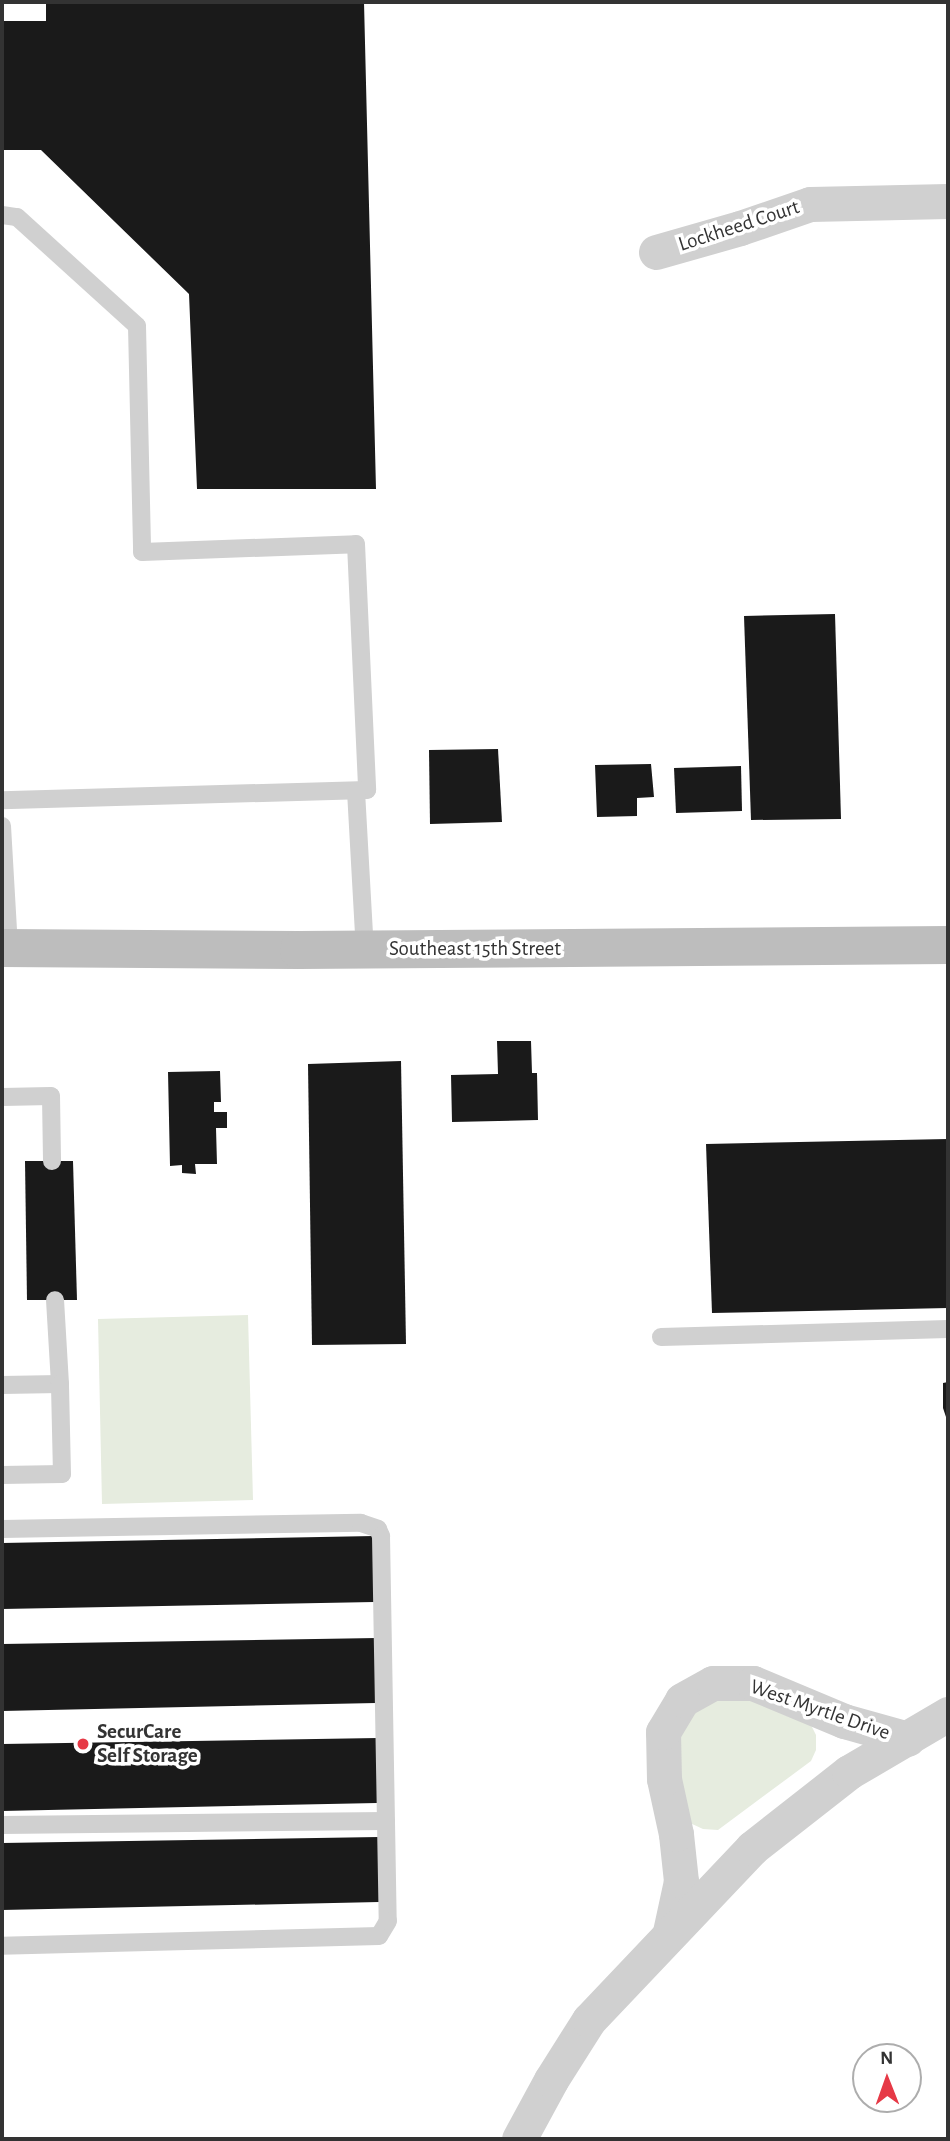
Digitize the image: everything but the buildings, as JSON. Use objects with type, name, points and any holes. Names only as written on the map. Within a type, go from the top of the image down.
[{"type":"main road","name":"Southeast 15th Street","points":[[5,948],[365,950],[948,945]]},
{"type":"street","name":"Lockheed Court","points":[[656,252],[810,204],[948,201]]},
{"type":"street","name":"West Myrtle Drive","points":[[670,1932],[681,1881],[676,1834],[663,1779],[663,1732],[682,1700],[713,1684],[753,1683],[844,1721],[908,1739]]},
{"type":"street","name":"West Myrtle Drive","points":[[519,2139],[551,2080],[589,2020],[752,1848],[849,1772],[948,1714]]},
{"type":"lane","points":[[2,215],[16,217],[137,326],[142,552],[356,544],[367,790],[2,800]]},
{"type":"lane","points":[[356,791],[365,950]]},
{"type":"lane","points":[[2,827],[5,948]]},
{"type":"lane","points":[[2,1097],[51,1096],[52,1161]]},
{"type":"lane","points":[[2,1475],[62,1474],[55,1300]]},
{"type":"lane","points":[[661,1337],[948,1329]]},
{"type":"lane","points":[[2,1385],[60,1384]]},
{"type":"lane","points":[[2,1530],[361,1523],[377,1528],[381,1536],[388,1921],[379,1936],[2,1946]]},
{"type":"lane","points":[[2,1825],[386,1821]]},
{"type":"shaded area","points":[[248,1315],[253,1500],[102,1504],[98,1319]]},
{"type":"shaded area","points":[[751,1691],[810,1723],[816,1735],[816,1750],[811,1761],[718,1830],[703,1829],[690,1823],[670,1776],[683,1714],[709,1696]]},
{"type":"place","name":"SecurCare Self Storage","points":[[83,1744]]}]
